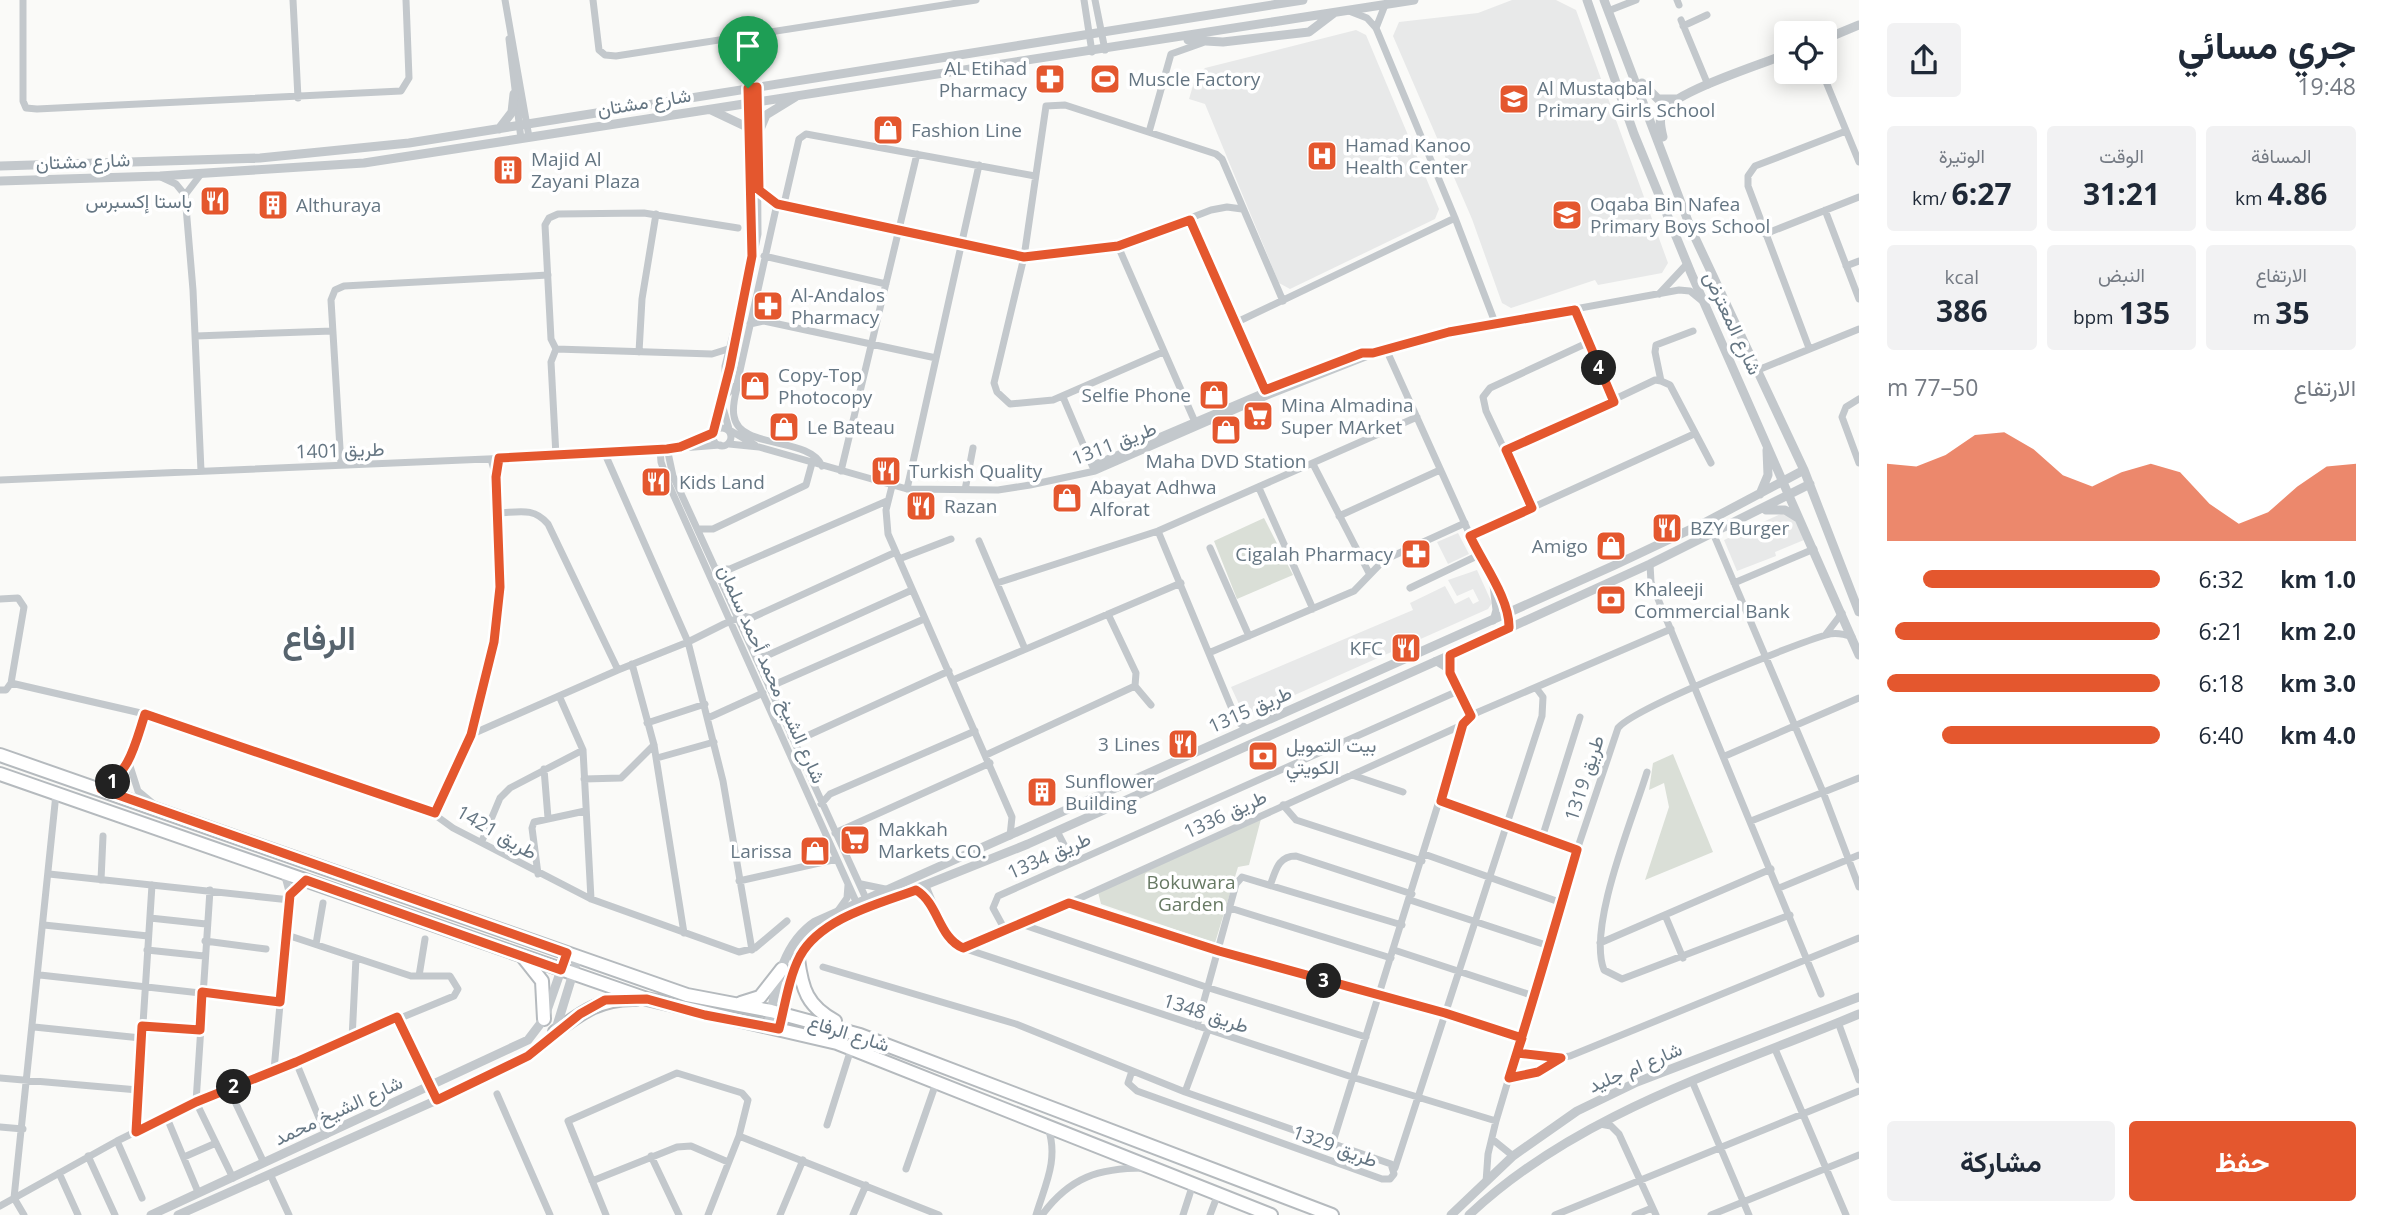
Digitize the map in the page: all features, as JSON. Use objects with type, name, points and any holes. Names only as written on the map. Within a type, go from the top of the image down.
[{"type":"main road","name":"شارع الرفاع","points":[[0,755],[687,995],[777,1012],[860,1035],[1332,1215]]},
{"type":"main road","name":"شارع الرفاع","points":[[2,777],[647,999],[851,1049],[1268,1215]]},
{"type":"main road","points":[[520,954],[542,981],[544,1019]]},
{"type":"main road","points":[[798,959],[802,987],[811,1005],[860,1035]]},
{"type":"main road","points":[[733,1004],[760,997],[782,970]]},
{"type":"main road","points":[[555,1032],[605,1000],[647,999]]},
{"type":"street","points":[[23,0],[23,101],[26,108],[298,98],[401,91],[409,78],[407,0]]},
{"type":"street","points":[[293,0],[298,98]]},
{"type":"street","points":[[505,0],[525,138]]},
{"type":"street","points":[[593,0],[599,50],[606,55],[616,56],[976,0]]},
{"type":"street","points":[[1084,0],[1092,52]]},
{"type":"street","points":[[1095,0],[1105,50]]},
{"type":"street","name":"شارع مشتان","points":[[0,166],[260,158],[409,143],[1303,0]]},
{"type":"street","name":"شارع مشتان","points":[[0,181],[201,174],[364,163],[1414,0]]},
{"type":"street","points":[[1579,0],[1593,15]]},
{"type":"street","name":"شارع المعترض","points":[[1587,0],[1634,134],[1687,264],[1804,524],[1859,655]]},
{"type":"street","name":"شارع المعترض","points":[[1604,0],[1691,229],[1804,470],[1859,612]]},
{"type":"street","points":[[1608,10],[1636,0]]},
{"type":"street","points":[[1376,28],[1385,5]]},
{"type":"street","points":[[1349,10],[1362,15],[1376,28],[1496,325]]},
{"type":"street","points":[[1179,38],[1204,42],[1310,32],[1335,13]]},
{"type":"street","points":[[1707,15],[1682,23],[1708,85]]},
{"type":"street","points":[[1837,34],[1859,25]]},
{"type":"street","points":[[510,35],[514,94],[523,125]]},
{"type":"street","points":[[1149,132],[1171,54],[1204,42]]},
{"type":"street","points":[[1625,54],[1650,95],[1658,99],[1678,98]]},
{"type":"street","points":[[1676,186],[1660,119],[1663,111],[1678,98],[1774,59]]},
{"type":"street","points":[[1827,84],[1859,162]]},
{"type":"street","points":[[722,400],[730,430],[729,444],[720,445],[715,443],[713,433],[760,212],[752,88]]},
{"type":"street","points":[[499,129],[512,112],[514,94]]},
{"type":"street","points":[[752,256],[754,131],[766,115],[799,95]]},
{"type":"street","points":[[1163,352],[1063,397],[1041,403],[1010,404],[994,383],[1024,257],[1046,106],[1065,105],[1216,154],[1222,159],[1283,300]]},
{"type":"street","points":[[710,109],[754,131]]},
{"type":"street","points":[[1810,348],[1765,234],[1748,186],[1748,176],[1755,166],[1846,131]]},
{"type":"street","points":[[822,466],[810,452],[752,436],[737,425],[733,414],[764,256],[799,139],[806,134],[1035,176]]},
{"type":"street","points":[[841,471],[918,154]]},
{"type":"street","points":[[908,489],[979,165]]},
{"type":"street","points":[[185,195],[201,174]]},
{"type":"street","points":[[160,176],[176,184],[185,195],[196,336],[201,471]]},
{"type":"street","points":[[759,190],[780,204],[1024,257],[1118,246],[1220,208],[1242,209]]},
{"type":"street","points":[[1765,234],[1859,197]]},
{"type":"street","points":[[760,212],[780,204]]},
{"type":"street","points":[[1825,210],[1859,299]]},
{"type":"street","points":[[556,456],[551,362],[556,349],[551,339],[545,225],[549,218],[558,214],[656,214],[738,228],[751,243]]},
{"type":"street","points":[[639,352],[642,299],[656,214]]},
{"type":"street","points":[[1235,323],[1455,218]]},
{"type":"street","points":[[738,228],[752,220]]},
{"type":"street","points":[[1190,220],[1265,390]]},
{"type":"street","points":[[758,229],[767,244]]},
{"type":"street","points":[[1118,246],[1196,423]]},
{"type":"street","points":[[764,256],[886,284]]},
{"type":"street","points":[[1846,266],[1859,261]]},
{"type":"street","points":[[1658,295],[1687,264]]},
{"type":"street","points":[[341,465],[332,331],[331,300],[335,290],[344,286],[548,275]]},
{"type":"street","name":"طريق 1311","points":[[1196,423],[1373,353],[1449,332],[1690,291],[1706,306]]},
{"type":"street","points":[[753,309],[764,321]]},
{"type":"street","points":[[1575,310],[1614,402]]},
{"type":"street","points":[[750,324],[764,321],[936,358]]},
{"type":"street","points":[[1758,370],[1859,329]]},
{"type":"street","points":[[196,336],[332,331]]},
{"type":"street","points":[[1661,381],[1656,345],[1693,331]]},
{"type":"street","points":[[1532,508],[1486,411],[1483,397],[1490,388],[1587,343]]},
{"type":"street","points":[[556,349],[729,355]]},
{"type":"street","points":[[1386,349],[1479,555],[1493,584],[1504,598],[1509,628]]},
{"type":"street","name":"طريق 1311","points":[[729,444],[759,447],[908,489],[998,490],[1094,468],[1265,390],[1335,362],[1362,353],[1373,353]]},
{"type":"street","points":[[712,354],[724,366]]},
{"type":"street","points":[[725,383],[724,366],[729,355]]},
{"type":"street","points":[[1506,450],[1614,402],[1655,380],[1670,385],[1711,463]]},
{"type":"street","points":[[722,400],[737,384]]},
{"type":"street","points":[[1063,397],[1094,468]]},
{"type":"street","points":[[1859,399],[1846,407],[1842,417],[1859,463]]},
{"type":"street","points":[[997,583],[1158,531],[1417,417]]},
{"type":"street","points":[[713,433],[720,429],[730,430]]},
{"type":"street","name":"طريق 1311","points":[[730,430],[759,447]]},
{"type":"street","points":[[1759,495],[1769,465],[1763,432]]},
{"type":"street","name":"طريق 1401","points":[[680,447],[713,433]]},
{"type":"street","points":[[1470,536],[1694,434]]},
{"type":"street","name":"طريق 1401","points":[[0,480],[608,454],[720,445]]},
{"type":"street","points":[[965,490],[973,448]]},
{"type":"street","name":"شارع الشيخ محمد أحمد سلمان","points":[[664,449],[673,477],[715,569],[734,620],[734,630],[791,736],[861,884],[864,905]]},
{"type":"street","name":"شارع الشيخ محمد أحمد سلمان","points":[[664,449],[661,462],[669,485],[734,620],[744,630],[766,690],[848,884],[864,905]]},
{"type":"street","points":[[608,454],[610,466],[688,642],[714,742],[732,828],[738,881],[752,950],[787,921]]},
{"type":"street","points":[[435,813],[471,735],[494,642],[500,587],[495,459]]},
{"type":"street","points":[[698,529],[713,529],[806,485],[812,463]]},
{"type":"street","points":[[1312,464],[1368,573]]},
{"type":"street","points":[[1339,516],[1440,470]]},
{"type":"street","name":"طريق 1315","points":[[777,1012],[798,959],[816,936],[896,887],[1493,621],[1759,495],[1804,470]]},
{"type":"street","name":"طريق 1315","points":[[773,1028],[786,955],[799,934],[815,922],[836,913],[916,890],[1057,831],[1650,564],[1761,511],[1810,484]]},
{"type":"street","points":[[892,486],[887,501],[886,526],[1012,817],[1010,836]]},
{"type":"street","points":[[1259,488],[1313,609]]},
{"type":"street","points":[[715,569],[730,569],[887,501]]},
{"type":"street","points":[[1761,511],[1785,510],[1794,513],[1804,524]]},
{"type":"street","points":[[499,513],[531,511],[540,514],[548,524],[618,670]]},
{"type":"street","points":[[1211,652],[1354,591],[1368,573],[1384,560],[1465,523]]},
{"type":"street","points":[[1158,531],[1211,652],[1237,721],[1247,729]]},
{"type":"street","points":[[1713,533],[1823,792],[1859,887]]},
{"type":"street","points":[[471,735],[734,620],[751,618],[898,555],[951,539]]},
{"type":"street","points":[[979,541],[1025,649]]},
{"type":"street","points":[[1210,548],[1250,636]]},
{"type":"street","points":[[1734,583],[1814,549]]},
{"type":"street","points":[[1410,588],[1479,555]]},
{"type":"street","points":[[1650,564],[1651,582],[1821,994]]},
{"type":"street","points":[[1636,570],[1651,582]]},
{"type":"street","points":[[953,680],[1181,583]]},
{"type":"street","points":[[1493,584],[1496,610],[1493,621]]},
{"type":"street","points":[[756,658],[912,590]]},
{"type":"street","points":[[0,598],[18,598],[24,607],[11,683],[6,690],[0,690]]},
{"type":"street","points":[[1826,635],[1842,612]]},
{"type":"street","points":[[1108,614],[1136,673],[1135,686],[1151,705]]},
{"type":"street","points":[[744,630],[751,618]]},
{"type":"street","points":[[708,718],[924,619]]},
{"type":"street","name":"طريق 1336","points":[[963,948],[1069,903],[1463,724],[1471,716],[1671,629]]},
{"type":"street","points":[[714,631],[734,630]]},
{"type":"street","name":"طريق 1319","points":[[1486,1182],[1496,1121],[1577,850],[1618,727],[1629,718],[1696,687],[1826,635],[1838,633],[1852,637]]},
{"type":"street","points":[[1450,655],[1450,673],[1471,716]]},
{"type":"street","points":[[1435,661],[1450,673]]},
{"type":"street","points":[[632,664],[657,758],[684,933]]},
{"type":"street","points":[[791,736],[809,735],[949,671]]},
{"type":"street","name":"طريق 1421","points":[[11,683],[145,714],[435,813],[453,828],[591,899],[739,951],[752,950]]},
{"type":"street","points":[[835,833],[1135,686]]},
{"type":"street","points":[[1395,1168],[1542,716],[1543,697],[1537,689]]},
{"type":"street","name":"طريق 1334","points":[[1004,930],[993,908],[995,897],[1458,691]]},
{"type":"street","points":[[560,698],[583,750],[591,899]]},
{"type":"street","points":[[1725,756],[1859,698]]},
{"type":"street","points":[[647,723],[705,704]]},
{"type":"street","points":[[101,789],[113,783],[129,763],[145,714]]},
{"type":"street","points":[[1542,838],[1580,717]]},
{"type":"street","points":[[1332,1145],[1463,724]]},
{"type":"street","points":[[821,804],[830,794],[975,731]]},
{"type":"street","points":[[797,750],[809,735]]},
{"type":"street","points":[[657,758],[714,742]]},
{"type":"street","points":[[584,779],[621,778],[654,745]]},
{"type":"street","points":[[482,841],[500,798],[510,788],[583,750]]},
{"type":"street","points":[[129,763],[138,791],[165,813]]},
{"type":"street","points":[[544,769],[548,818]]},
{"type":"street","points":[[1647,772],[1607,900],[1600,960],[1610,975],[1622,979],[1790,915]]},
{"type":"street","points":[[1351,774],[1403,792]]},
{"type":"street","points":[[1751,821],[1859,778]]},
{"type":"street","points":[[24,1215],[14,1198],[40,975],[56,794]]},
{"type":"street","points":[[1441,801],[1577,850]]},
{"type":"street","points":[[1283,805],[1296,820],[1490,878],[1562,903]]},
{"type":"street","points":[[538,874],[531,828],[534,822],[585,811]]},
{"type":"street","points":[[1012,817],[1030,826]]},
{"type":"street","points":[[1057,831],[1073,862]]},
{"type":"street","points":[[101,880],[103,836]]},
{"type":"street","points":[[1779,888],[1859,855]]},
{"type":"street","points":[[1270,883],[1279,863],[1287,856],[1296,856],[1475,922],[1549,946]]},
{"type":"street","points":[[738,881],[838,859]]},
{"type":"street","points":[[1600,943],[1771,869]]},
{"type":"street","points":[[274,1070],[290,897],[284,873]]},
{"type":"street","points":[[49,874],[290,897]]},
{"type":"street","points":[[1197,1026],[1236,884],[1242,877],[1270,883],[1402,925]]},
{"type":"street","points":[[915,879],[926,886]]},
{"type":"street","points":[[290,897],[306,880]]},
{"type":"street","points":[[836,913],[847,898],[848,884]]},
{"type":"street","points":[[861,884],[878,889],[896,887]]},
{"type":"street","points":[[136,1132],[152,885]]},
{"type":"street","name":"طريق 1348","points":[[926,886],[932,895],[931,902]]},
{"type":"street","points":[[210,890],[196,1102],[233,1178]]},
{"type":"street","name":"طريق 1348","points":[[916,890],[931,902],[947,937],[963,948],[1208,1030],[1496,1121]]},
{"type":"street","points":[[316,944],[323,903]]},
{"type":"street","points":[[1069,903],[1219,951],[1378,997],[1445,1013],[1522,1038]]},
{"type":"street","points":[[1230,908],[1459,971],[1534,996]]},
{"type":"street","points":[[1665,915],[1682,958]]},
{"type":"street","points":[[149,918],[206,924]]},
{"type":"street","points":[[1020,924],[1209,988],[1366,1037]]},
{"type":"street","points":[[44,925],[148,936]]},
{"type":"street","points":[[0,1206],[88,1156],[196,1102],[296,1062],[397,1017],[454,996],[458,989],[457,983],[450,976],[411,976],[287,935]]},
{"type":"street","points":[[1509,1078],[1538,1072],[1561,1058],[1859,938]]},
{"type":"street","points":[[419,976],[425,939]]},
{"type":"street","points":[[205,941],[266,949]]},
{"type":"street","points":[[147,950],[204,956]]},
{"type":"street","name":"شارع الشيخ محمد","points":[[151,1215],[528,1040],[544,1019],[573,955]]},
{"type":"street","points":[[352,1038],[356,958]]},
{"type":"street","name":"طريق 1329","points":[[823,967],[1016,1024],[1185,1092],[1391,1164],[1395,1168],[1390,1179],[1382,1179],[1137,1091],[1128,1083],[1132,1071]]},
{"type":"street","name":"شارع الشيخ محمد","points":[[178,1215],[189,1213],[528,1056],[542,1047],[555,1032],[567,972]]},
{"type":"street","points":[[40,975],[280,1002]]},
{"type":"street","name":"شارع ام جليد","points":[[1451,1215],[1513,1156],[1577,1111],[1637,1082],[1859,997]]},
{"type":"street","name":"شارع ام جليد","points":[[1469,1215],[1517,1176],[1599,1124],[1692,1081],[1859,1014]]},
{"type":"street","points":[[397,1017],[437,1100]]},
{"type":"street","points":[[1838,1022],[1859,1080]]},
{"type":"street","points":[[142,1026],[200,1030]]},
{"type":"street","points":[[34,1027],[141,1038]]},
{"type":"street","points":[[1185,1092],[1208,1030]]},
{"type":"street","points":[[827,1125],[851,1049]]},
{"type":"street","points":[[1775,1049],[1846,1215]]},
{"type":"street","points":[[1517,1053],[1561,1058]]},
{"type":"street","points":[[296,1062],[326,1135]]},
{"type":"street","points":[[606,1215],[569,1126],[570,1118],[677,1073],[742,1093],[748,1100],[739,1136],[708,1215]]},
{"type":"street","points":[[0,1079],[138,1090]]},
{"type":"street","points":[[1692,1081],[1749,1215]]},
{"type":"street","points":[[906,1169],[936,1083]]},
{"type":"street","points":[[229,1089],[264,1163]]},
{"type":"street","points":[[1555,1215],[1859,1091]]},
{"type":"street","points":[[496,1094],[550,1215]]},
{"type":"street","points":[[167,1118],[198,1192]]},
{"type":"street","points":[[1599,1124],[1615,1129],[1654,1211],[1635,1215]]},
{"type":"street","points":[[0,1127],[23,1129]]},
{"type":"street","points":[[1036,1215],[1053,1160],[1053,1142],[1048,1127]]},
{"type":"street","points":[[739,1136],[866,1185],[926,1213],[939,1215]]},
{"type":"street","points":[[1492,1139],[1513,1156]]},
{"type":"street","points":[[117,1141],[142,1198]]},
{"type":"street","points":[[184,1157],[216,1143]]},
{"type":"street","points":[[592,1181],[666,1149],[691,1146],[728,1162]]},
{"type":"street","points":[[1710,1215],[1859,1155]]},
{"type":"street","points":[[88,1156],[115,1215]]},
{"type":"street","points":[[651,1156],[679,1215]]},
{"type":"street","points":[[780,1215],[803,1160]]},
{"type":"street","points":[[1042,1215],[1054,1199],[1087,1176],[1105,1169],[1151,1168]]},
{"type":"street","points":[[59,1173],[78,1215]]},
{"type":"street","points":[[270,1174],[289,1215]]},
{"type":"street","points":[[1183,1215],[1192,1184]]},
{"type":"street","points":[[853,1215],[866,1185]]},
{"type":"street","points":[[1210,1215],[1218,1194]]},
{"type":"shaded area","points":[[1512,0],[1556,0],[1576,10],[1668,263],[1662,273],[1598,285],[1595,280],[1511,308],[1502,303],[1472,219],[1393,36],[1399,22],[1478,13]]},
{"type":"shaded area","name":"Hamad Kanoo Health Center","points":[[1356,30],[1366,35],[1439,209],[1435,219],[1290,289],[1279,283],[1205,104],[1189,99],[1195,79],[1205,68]]},
{"type":"shaded area","points":[[1783,513],[1796,520],[1804,540],[1775,552],[1776,556],[1737,571],[1724,540]]},
{"type":"shaded area","points":[[1458,533],[1469,554],[1448,564],[1437,542]]},
{"type":"shaded area","points":[[1477,570],[1492,603],[1488,609],[1245,717],[1231,687],[1413,610],[1410,603],[1445,586],[1455,604],[1469,597],[1473,604],[1479,601],[1473,589],[1457,596],[1448,580]]},
{"type":"green space","points":[[1264,518],[1293,575],[1237,599],[1214,541]]},
{"type":"green space","points":[[1673,754],[1713,852],[1645,880],[1669,807],[1664,783],[1649,790],[1653,763]]},
{"type":"green space","name":"Bokuwara Garden","points":[[1261,819],[1249,865],[1238,867],[1215,943],[1101,904],[1098,892]]},
{"type":"place","name":"AL Etihad Pharmacy","points":[[1050,79]]},
{"type":"place","name":"Muscle Factory","points":[[1105,79]]},
{"type":"place","name":"Al Mustaqbal Primary Girls School","points":[[1514,99]]},
{"type":"place","name":"Fashion Line","points":[[888,130]]},
{"type":"place","name":"Hamad Kanoo Health Center","points":[[1322,156]]},
{"type":"place","name":"Majid Al Zayani Plaza","points":[[508,170]]},
{"type":"place","name":"باستا إكسبرس","points":[[215,201]]},
{"type":"place","name":"Althuraya","points":[[273,205]]},
{"type":"place","name":"Oqaba Bin Nafea Primary Boys School","points":[[1567,215]]},
{"type":"place","name":"Al-Andalos Pharmacy","points":[[768,306]]},
{"type":"place","name":"Copy-Top Photocopy","points":[[755,386]]},
{"type":"place","name":"Selfie Phone","points":[[1214,395]]},
{"type":"place","name":"Mina Almadina Super MArket","points":[[1258,416]]},
{"type":"place","name":"Le Bateau","points":[[784,427]]},
{"type":"place","name":"Maha DVD Station","points":[[1226,430]]},
{"type":"place","name":"Turkish Quality","points":[[886,471]]},
{"type":"place","name":"Kids Land","points":[[656,482]]},
{"type":"place","name":"Abayat Adhwa Alforat","points":[[1067,498]]},
{"type":"place","name":"Razan","points":[[921,506]]},
{"type":"place","name":"BZY Burger","points":[[1667,528]]},
{"type":"place","name":"Amigo","points":[[1611,546]]},
{"type":"place","name":"Cigalah Pharmacy","points":[[1416,554]]},
{"type":"place","name":"Khaleeji Commercial Bank","points":[[1611,600]]},
{"type":"place","name":"KFC","points":[[1406,648]]},
{"type":"place","name":"3 Lines","points":[[1183,744]]},
{"type":"place","name":"بيت التمويل الكويتي","points":[[1263,756]]},
{"type":"place","name":"Sunflower Building","points":[[1042,792]]},
{"type":"place","name":"Makkah Markets CO.","points":[[855,840]]},
{"type":"place","name":"Larissa","points":[[815,851]]},
{"type":"district","name":"الرفاع","points":[[319,637]]},
{"type":"route","points":[[748,88],[752,256],[729,375],[715,416],[713,433],[680,447],[667,449],[499,458],[496,477],[500,587],[494,642],[471,735],[435,813],[424,807],[145,714],[129,763],[113,783],[101,789],[567,953],[561,970],[306,880],[290,895],[280,1002],[202,992],[200,1030],[142,1026],[136,1132],[196,1102],[296,1062],[397,1017],[437,1100],[528,1056],[542,1047],[555,1032],[605,1000],[647,999],[705,1015],[779,1029],[798,959],[816,936],[860,911],[916,890],[931,902],[947,937],[963,948],[1069,903],[1219,951],[1378,997],[1445,1013],[1522,1038],[1517,1053],[1551,1059],[1561,1058],[1538,1072],[1509,1078],[1522,1038],[1577,850],[1441,801],[1463,724],[1471,716],[1450,673],[1450,655],[1509,628],[1510,621],[1504,598],[1493,584],[1470,536],[1532,508],[1506,450],[1614,402],[1575,310],[1449,332],[1373,353],[1362,353],[1265,390],[1190,220],[1118,246],[1024,257],[777,204],[759,190],[757,87],[748,88]]}]
